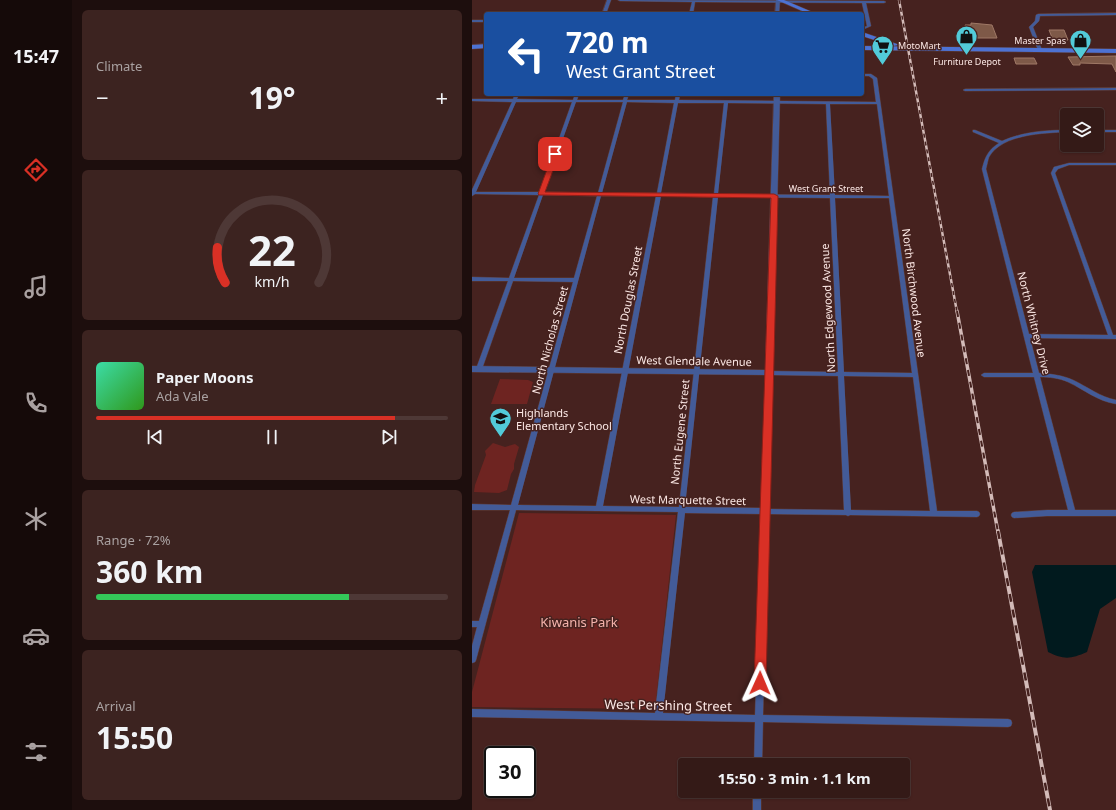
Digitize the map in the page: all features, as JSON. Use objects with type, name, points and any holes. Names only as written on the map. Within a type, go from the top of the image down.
[{"type":"main road","points":[[780,1],[809,12]]},
{"type":"main road","points":[[864,35],[891,47]]},
{"type":"main road","points":[[473,45],[484,46]]},
{"type":"main road","points":[[864,49],[891,47],[940,51],[949,49]]},
{"type":"main road","points":[[864,49],[891,47],[949,49],[1116,50]]},
{"type":"street","points":[[605,12],[609,0]]},
{"type":"street","points":[[620,0],[884,2]]},
{"type":"street","points":[[691,12],[694,0]]},
{"type":"street","points":[[777,12],[780,1]]},
{"type":"street","points":[[864,2],[869,26],[864,28]]},
{"type":"street","points":[[1040,50],[1031,27],[1038,21],[1038,15],[1116,14]]},
{"type":"street","points":[[472,21],[484,22]]},
{"type":"street","name":"North Birchwood Avenue","points":[[864,75],[873,76],[875,78],[879,103],[934,514]]},
{"type":"street","points":[[965,90],[1116,89]]},
{"type":"street","points":[[472,194],[517,96]]},
{"type":"street","points":[[475,369],[510,280],[576,96]]},
{"type":"street","name":"North Nicholas Street","points":[[472,660],[626,96]]},
{"type":"street","name":"North Douglas Street","points":[[599,509],[678,96]]},
{"type":"street","points":[[758,758],[777,96]]},
{"type":"street","points":[[472,100],[879,103]]},
{"type":"street","name":"North Eugene Street","points":[[659,716],[726,102]]},
{"type":"street","name":"North Edgewood Avenue","points":[[828,103],[848,513]]},
{"type":"street","points":[[974,131],[1002,143],[1018,136],[1034,133],[1060,131]]},
{"type":"street","points":[[1104,131],[1116,131]]},
{"type":"street","name":"North Whitney Drive","points":[[1002,143],[989,154],[984,169],[1072,512]]},
{"type":"street","points":[[1028,336],[1114,337],[1053,173],[1056,168],[1068,164],[1116,164]]},
{"type":"street","name":"West Grant Street","points":[[472,194],[891,197]]},
{"type":"street","points":[[472,279],[576,280]]},
{"type":"street","name":"West Glendale Avenue","points":[[475,369],[915,375]]},
{"type":"street","points":[[984,375],[1056,377],[1068,380],[1099,398],[1116,402]]},
{"type":"street","name":"West Marquette Street","points":[[472,507],[976,514]]},
{"type":"street","points":[[1014,515],[1072,512],[1116,513]]},
{"type":"street","points":[[472,624],[482,624]]},
{"type":"street","name":"West Pershing Street","points":[[472,713],[1008,723]]},
{"type":"street","points":[[757,798],[757,810]]},
{"type":"green space","points":[[500,379],[528,380],[533,382],[527,404],[491,404]]},
{"type":"green space","points":[[493,443],[505,447],[515,444],[519,447],[507,490],[499,493],[474,492],[475,485],[486,455],[485,451]]},
{"type":"green space","name":"Kiwanis Park","points":[[519,513],[676,515],[655,709],[472,707],[472,692]]},
{"type":"water","points":[[1035,565],[1116,565],[1116,598],[1100,609],[1087,652],[1068,658],[1048,652],[1032,572]]},
{"type":"building","points":[[971,23],[992,25],[997,38],[969,38],[965,25],[971,25]]},
{"type":"building","points":[[1049,30],[1064,30],[1068,40],[1053,40]]},
{"type":"building","points":[[1116,56],[1116,72],[1112,64],[1080,63],[1080,65],[1073,65],[1068,57]]},
{"type":"building","points":[[1014,58],[1034,58],[1037,64],[1016,64]]},
{"type":"railway","points":[[899,0],[957,312]]},
{"type":"railway","points":[[957,311],[998,532]]},
{"type":"railway","points":[[998,531],[1050,810]]},
{"type":"place","name":"Furniture Depot","points":[[967,56]]},
{"type":"place","name":"Master Spas","points":[[1081,60]]},
{"type":"place","name":"MotoMart","points":[[882,66]]},
{"type":"place","name":"Highlands Elementary School","points":[[500,438]]},
{"type":"route","points":[[555,154],[541,194],[774,196],[760,683]]}]
